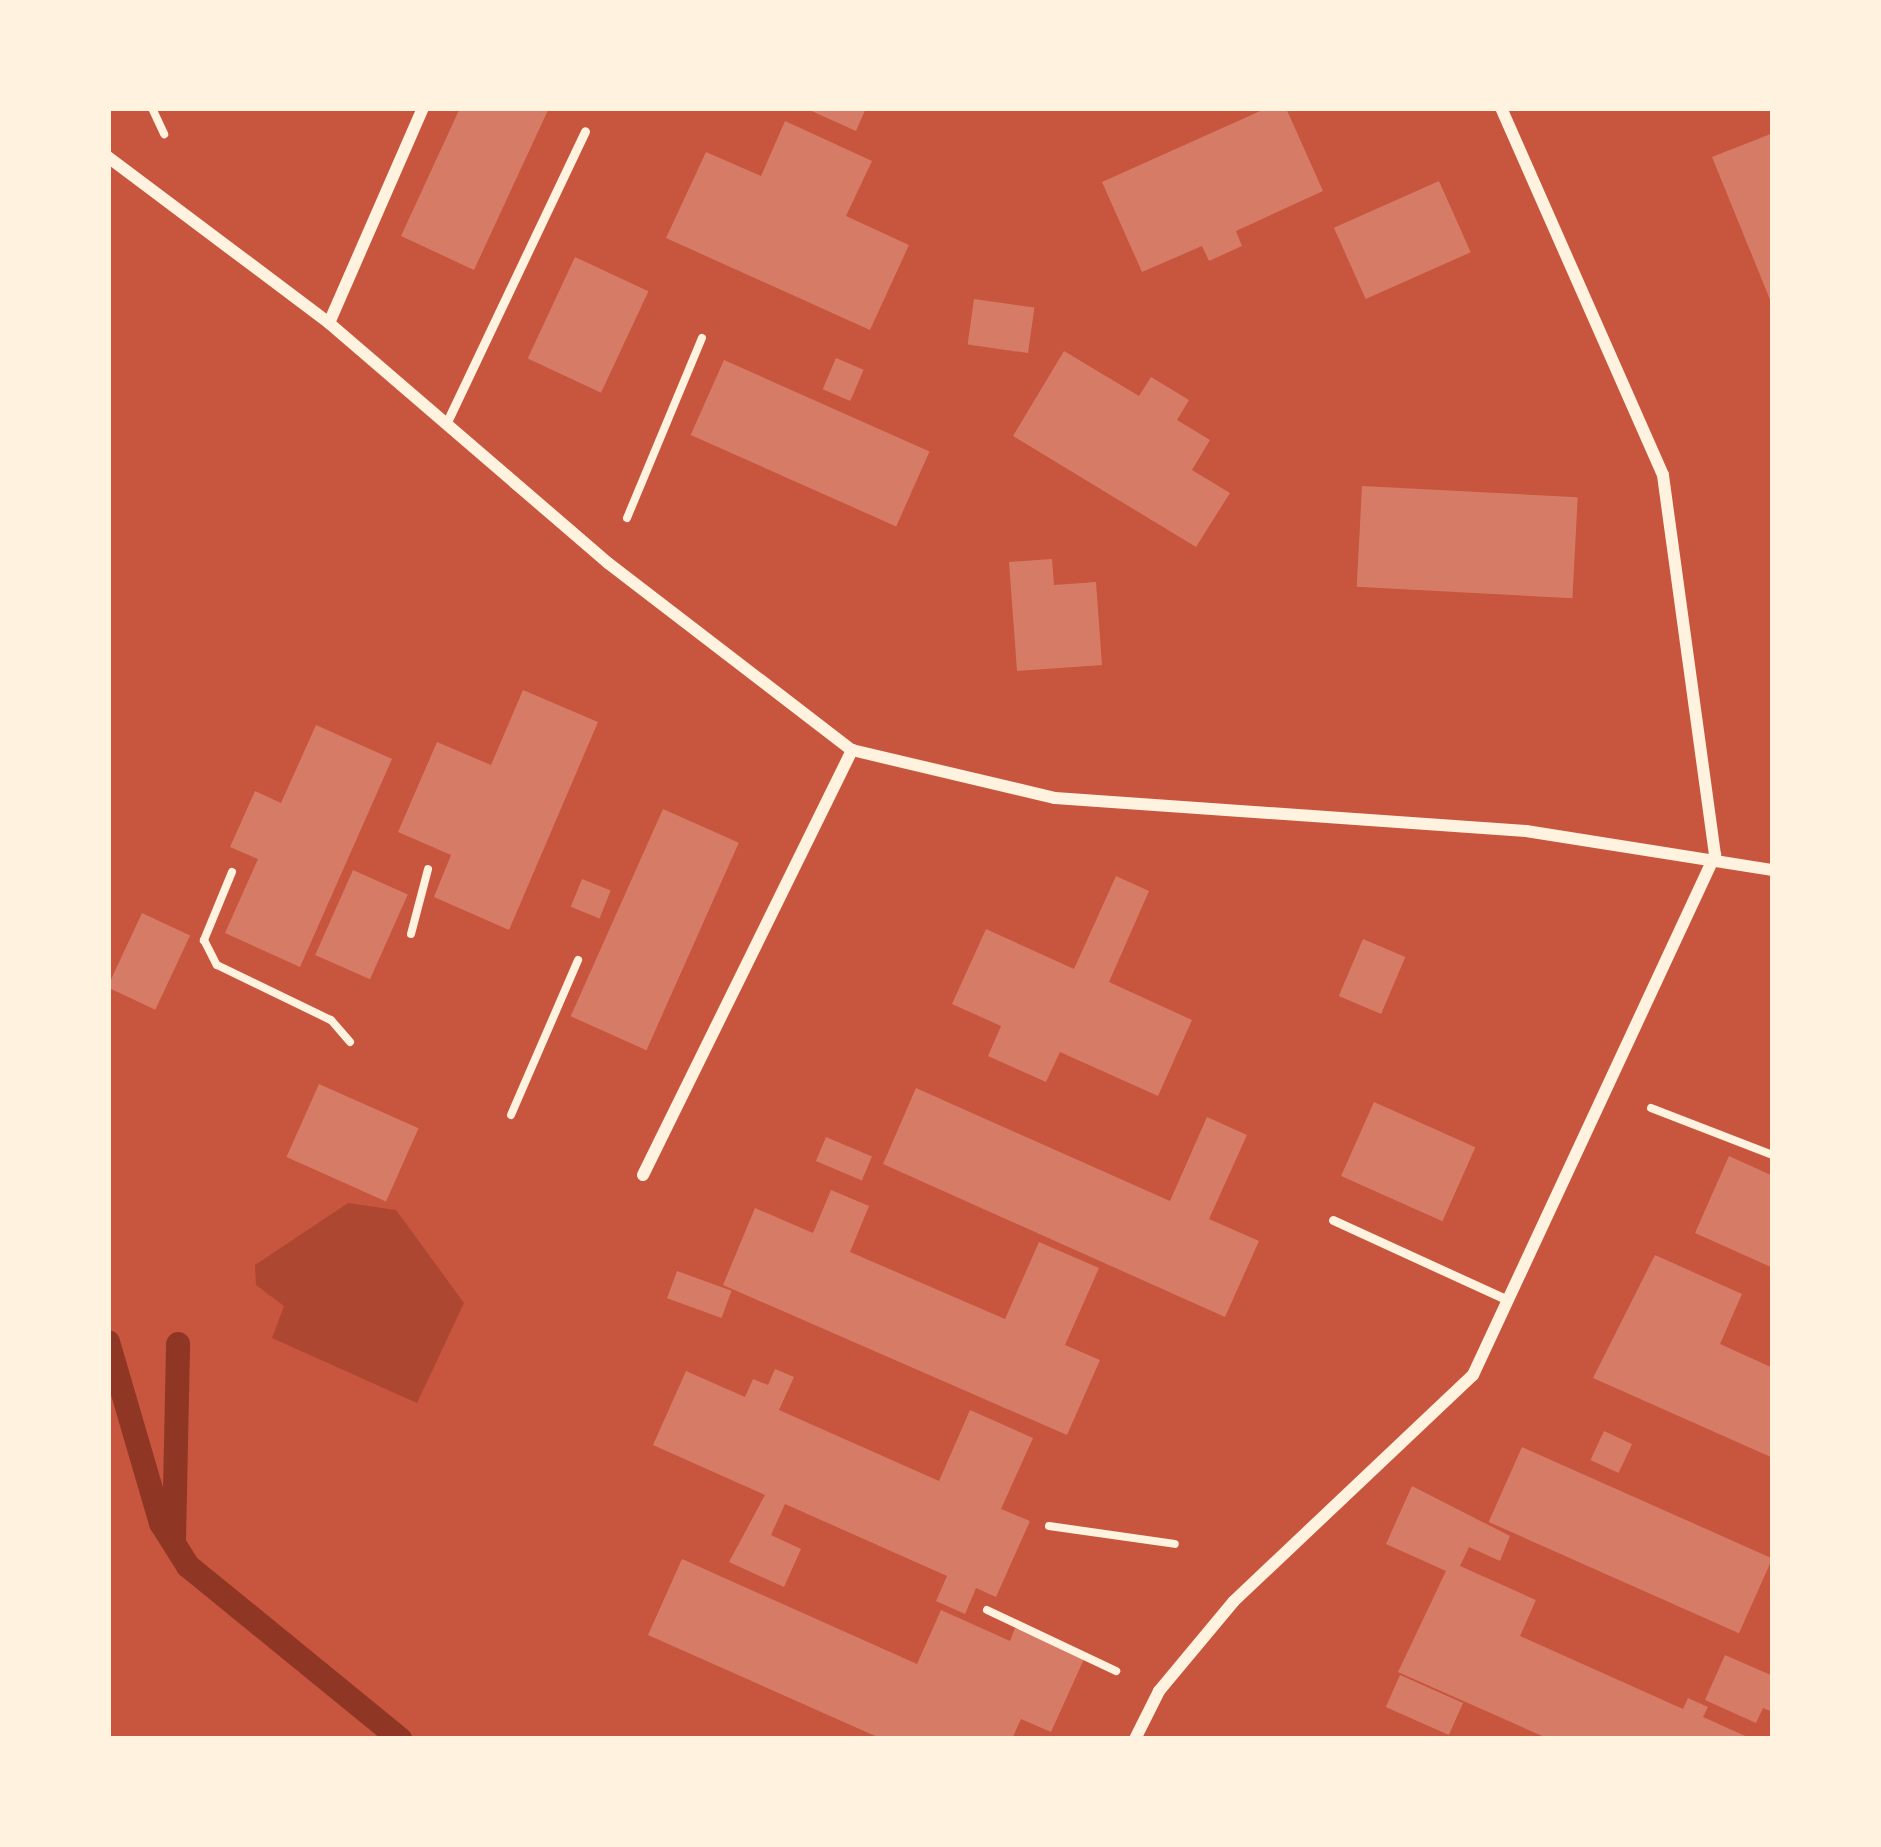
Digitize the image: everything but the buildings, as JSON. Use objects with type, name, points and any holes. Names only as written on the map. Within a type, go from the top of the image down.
[{"type":"street","points":[[329,323],[423,108]]},
{"type":"street","points":[[1135,1739],[1159,1691],[1234,1601],[1473,1375],[1715,855],[1663,475],[1501,108]]},
{"type":"street","points":[[108,157],[329,323],[608,563],[852,750],[1055,798],[1526,831],[1715,855],[1773,870]]},
{"type":"street","points":[[644,1174],[852,750]]},
{"type":"lane","points":[[446,424],[585,131]]},
{"type":"lane","points":[[1333,1220],[1508,1300]]},
{"type":"path","points":[[608,563],[702,338]]},
{"type":"path","points":[[411,934],[428,869]]},
{"type":"path","points":[[232,872],[204,940],[217,964],[331,1020],[350,1042]]},
{"type":"path","points":[[512,1115],[578,960]]},
{"type":"path","points":[[1606,1090],[1773,1155]]},
{"type":"path","points":[[1048,1526],[1175,1544]]},
{"type":"path","points":[[987,1610],[1159,1691]]},
{"type":"shaded area","points":[[348,1203],[396,1210],[464,1303],[417,1403],[272,1338],[284,1306],[256,1285],[255,1265]]},
{"type":"waterway","points":[[108,1342],[161,1523],[188,1566],[400,1739]]},
{"type":"waterway","points":[[174,1539],[178,1344]]}]
